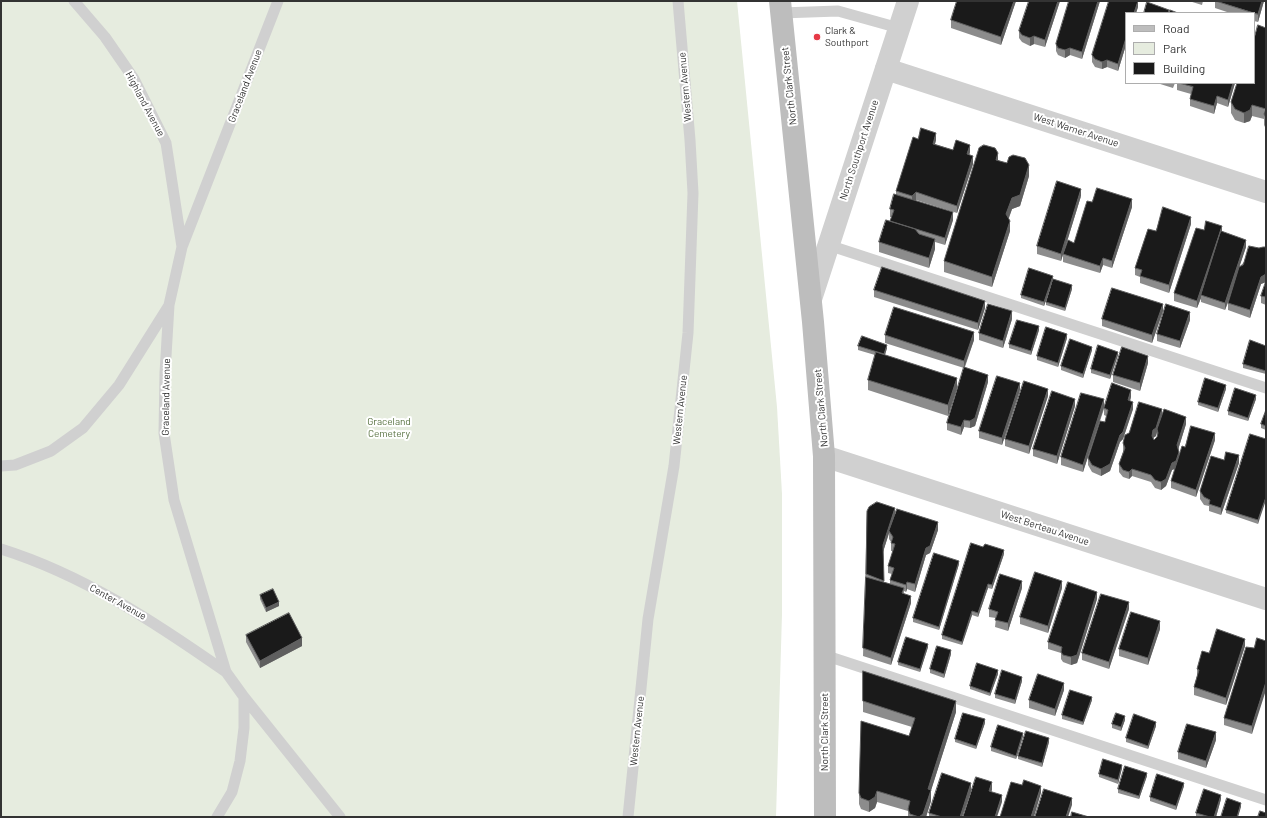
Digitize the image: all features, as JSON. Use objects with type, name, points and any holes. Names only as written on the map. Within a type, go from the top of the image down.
[{"type":"main road","name":"North Clark Street","points":[[781,7],[811,299],[824,456],[825,817]]},
{"type":"street","name":"North Southport Avenue","points":[[811,299],[908,1]]},
{"type":"street","name":"West Warner Avenue","points":[[886,69],[1266,192]]},
{"type":"street","name":"West Berteau Avenue","points":[[824,456],[1266,599]]},
{"type":"lane","name":"Highland Avenue","points":[[74,1],[105,37],[134,79],[166,143],[182,247]]},
{"type":"lane","name":"Graceland Avenue","points":[[244,697],[226,672],[187,545],[173,492],[164,433],[165,373],[169,305],[182,247],[278,1]]},
{"type":"lane","name":"Western Avenue","points":[[628,817],[648,619],[674,466],[688,333],[693,193],[678,1]]},
{"type":"lane","points":[[781,7],[838,11],[899,28]]},
{"type":"lane","points":[[828,245],[1266,388]]},
{"type":"lane","points":[[1,466],[14,465],[51,451],[83,428],[119,385],[169,305]]},
{"type":"lane","name":"Center Avenue","points":[[1,549],[62,572],[109,596],[165,629],[226,672]]},
{"type":"lane","points":[[824,655],[1266,800]]},
{"type":"lane","points":[[217,817],[232,792],[240,761],[244,728],[244,697]]},
{"type":"lane","points":[[244,697],[340,817]]},
{"type":"green space","name":"Graceland Cemetery","points":[[1,1],[737,1],[777,407],[782,494],[782,614],[776,817],[1,817]]},
{"type":"building","points":[[957,1],[1014,1],[1001,37],[951,20]]},
{"type":"building","points":[[1029,1],[1058,1],[1045,40],[1034,36],[1030,38],[1022,35],[1019,31]]},
{"type":"building","points":[[1069,1],[1098,1],[1082,52],[1070,48],[1065,50],[1058,48],[1056,44]]},
{"type":"building","points":[[1109,1],[1138,1],[1134,12],[1125,12],[1125,41],[1118,64],[1107,60],[1102,62],[1095,59],[1092,55]]},
{"type":"building","points":[[1216,1],[1262,1],[1258,14]]},
{"type":"building","points":[[1147,2],[1169,10],[1168,12],[1144,12]]},
{"type":"building","points":[[1258,25],[1266,28],[1266,109],[1252,105],[1250,110],[1244,113],[1235,109],[1231,102],[1237,84],[1255,84],[1255,36]]},
{"type":"building","points":[[1182,84],[1233,84],[1228,100],[1217,96],[1214,106],[1190,99],[1193,87]]},
{"type":"building","points":[[921,128],[936,133],[933,144],[953,150],[956,140],[970,145],[967,154],[973,156],[957,206],[916,192],[912,196],[896,191],[913,137],[918,139]]},
{"type":"building","points":[[984,145],[995,148],[998,153],[996,160],[1007,163],[1009,157],[1013,155],[1025,158],[1029,165],[1020,195],[1012,198],[1006,214],[1010,221],[992,277],[944,261],[979,148]]},
{"type":"building","points":[[1057,181],[1081,189],[1061,254],[1037,246]]},
{"type":"building","points":[[1097,188],[1132,199],[1112,261],[1103,258],[1100,266],[1063,254],[1068,240],[1074,243],[1087,201],[1092,202]]},
{"type":"building","points":[[894,194],[953,212],[945,238],[890,221],[894,210],[890,209]]},
{"type":"building","points":[[1163,207],[1191,217],[1169,285],[1140,276],[1142,270],[1135,268],[1148,229],[1156,231]]},
{"type":"building","points":[[886,220],[915,229],[919,234],[935,239],[929,258],[879,242]]},
{"type":"building","points":[[1206,221],[1222,226],[1197,301],[1174,293],[1196,228],[1204,230]]},
{"type":"building","points":[[1221,231],[1246,240],[1225,303],[1201,295]]},
{"type":"building","points":[[1249,246],[1259,248],[1266,247],[1266,274],[1261,277],[1250,310],[1228,303],[1239,267],[1243,265]]},
{"type":"building","points":[[882,267],[985,301],[978,323],[874,290]]},
{"type":"building","points":[[1029,268],[1053,276],[1044,302],[1021,295]]},
{"type":"building","points":[[1053,279],[1072,285],[1065,308],[1046,302]]},
{"type":"building","points":[[1266,281],[1266,297],[1261,296]]},
{"type":"building","points":[[1112,288],[1163,304],[1152,335],[1102,319]]},
{"type":"building","points":[[988,304],[1012,311],[1003,341],[979,333]]},
{"type":"building","points":[[1166,304],[1190,312],[1180,341],[1157,334]]},
{"type":"building","points":[[894,307],[974,332],[964,361],[885,335]]},
{"type":"building","points":[[1017,320],[1039,326],[1031,351],[1009,344]]},
{"type":"building","points":[[1046,327],[1067,334],[1058,363],[1037,356]]},
{"type":"building","points":[[862,336],[887,345],[884,354],[858,346]]},
{"type":"building","points":[[1070,339],[1092,347],[1083,374],[1061,366]]},
{"type":"building","points":[[1250,340],[1266,346],[1266,371],[1243,364]]},
{"type":"building","points":[[1098,345],[1118,352],[1110,375],[1091,369]]},
{"type":"building","points":[[1122,347],[1148,356],[1140,383],[1113,375]]},
{"type":"building","points":[[876,352],[957,378],[948,405],[868,380]]},
{"type":"building","points":[[964,367],[988,375],[975,418],[970,421],[964,420],[961,427],[947,423]]},
{"type":"building","points":[[997,376],[1020,383],[1002,438],[979,431]]},
{"type":"building","points":[[1205,378],[1226,385],[1218,408],[1198,402]]},
{"type":"building","points":[[1024,381],[1048,389],[1029,446],[1005,439]]},
{"type":"building","points":[[1112,383],[1131,390],[1128,400],[1133,402],[1110,464],[1101,469],[1092,465],[1088,458],[1100,421],[1105,422],[1108,410],[1104,408]]},
{"type":"building","points":[[1235,388],[1256,395],[1248,418],[1228,411]]},
{"type":"building","points":[[1052,391],[1075,399],[1057,456],[1033,449]]},
{"type":"building","points":[[1081,393],[1104,399],[1083,465],[1061,457]]},
{"type":"building","points":[[1139,402],[1162,409],[1156,428],[1153,430],[1152,436],[1154,440],[1157,437],[1157,429],[1164,409],[1186,417],[1177,445],[1179,452],[1176,461],[1172,463],[1166,479],[1161,482],[1155,480],[1151,475],[1132,469],[1129,472],[1123,470],[1119,464],[1125,448],[1123,443],[1125,435],[1129,433]]},
{"type":"building","points":[[1266,410],[1266,426],[1261,424]]},
{"type":"building","points":[[1191,426],[1215,433],[1196,490],[1171,481],[1182,446],[1185,447]]},
{"type":"building","points":[[1250,434],[1266,439],[1266,497],[1258,520],[1226,510]]},
{"type":"building","points":[[1226,452],[1239,455],[1221,508],[1209,504],[1210,500],[1204,497],[1200,491],[1211,456],[1224,460]]},
{"type":"building","points":[[877,502],[895,508],[883,545],[884,581],[866,574],[867,511],[869,507]]},
{"type":"building","points":[[897,509],[938,522],[930,546],[926,548],[915,584],[907,582],[906,585],[890,580],[894,568],[888,566],[895,544],[891,543],[893,537],[889,531]]},
{"type":"building","points":[[971,543],[983,547],[985,544],[1004,550],[992,585],[988,584],[978,613],[972,611],[962,642],[942,635]]},
{"type":"building","points":[[934,553],[959,561],[939,627],[913,618]]},
{"type":"building","points":[[1035,572],[1062,581],[1048,626],[1020,617]]},
{"type":"building","points":[[1000,574],[1022,581],[1008,623],[995,620],[998,612],[989,609]]},
{"type":"building","points":[[866,577],[904,588],[902,593],[911,596],[891,658],[863,648]]},
{"type":"building","points":[[1068,582],[1097,592],[1077,655],[1071,657],[1063,655],[1061,652],[1062,647],[1048,642]]},
{"type":"building","points":[[273,589],[279,602],[266,608],[260,595]]},
{"type":"building","points":[[1101,594],[1129,602],[1109,662],[1082,653]]},
{"type":"building","points":[[1131,612],[1160,621],[1148,658],[1119,649]]},
{"type":"building","points":[[289,613],[302,638],[260,661],[246,635]]},
{"type":"building","points":[[1217,629],[1245,639],[1226,698],[1194,687],[1202,651],[1209,653]]},
{"type":"building","points":[[906,637],[928,644],[920,669],[898,662]]},
{"type":"building","points":[[1257,638],[1266,641],[1266,682],[1252,726],[1224,718],[1246,647],[1254,648]]},
{"type":"building","points":[[937,646],[951,650],[944,674],[930,669]]},
{"type":"building","points":[[977,663],[998,670],[990,693],[970,686]]},
{"type":"building","points":[[1002,670],[1022,677],[1015,700],[995,694]]},
{"type":"building","points":[[863,671],[956,701],[928,789],[931,790],[923,814],[919,817],[910,814],[908,809],[910,801],[877,791],[875,797],[869,801],[861,798],[859,793],[861,721],[909,736],[915,718],[863,701]]},
{"type":"building","points":[[1038,674],[1064,683],[1055,709],[1029,700]]},
{"type":"building","points":[[1070,690],[1092,697],[1083,722],[1062,715]]},
{"type":"building","points":[[963,713],[985,719],[976,746],[955,739]]},
{"type":"building","points":[[1116,713],[1125,716],[1121,727],[1112,724]]},
{"type":"building","points":[[1134,714],[1156,722],[1148,746],[1126,738]]},
{"type":"building","points":[[1187,724],[1216,732],[1206,761],[1178,752]]},
{"type":"building","points":[[998,725],[1023,733],[1016,756],[991,747]]},
{"type":"building","points":[[1026,731],[1049,738],[1042,763],[1018,756]]},
{"type":"building","points":[[1103,759],[1122,765],[1118,780],[1099,774]]},
{"type":"building","points":[[1125,766],[1147,773],[1139,796],[1118,789]]},
{"type":"building","points":[[942,773],[971,783],[960,817],[942,817],[929,813]]},
{"type":"building","points":[[1157,774],[1184,783],[1176,806],[1150,797]]},
{"type":"building","points":[[976,777],[992,782],[989,791],[1002,795],[995,817],[963,817]]},
{"type":"building","points":[[1024,780],[1041,786],[1031,817],[1000,817],[1011,782],[1022,785]]},
{"type":"building","points":[[1044,789],[1072,798],[1066,817],[1035,817]]},
{"type":"building","points":[[1204,789],[1221,795],[1214,817],[1196,813]]},
{"type":"building","points":[[1227,798],[1241,803],[1237,817],[1221,817]]},
{"type":"building","points":[[1260,811],[1266,813],[1266,817],[1258,817]]},
{"type":"building","points":[[1072,812],[1089,817],[1071,817]]},
{"type":"place","name":"Clark & Southport","points":[[817,37]]}]
